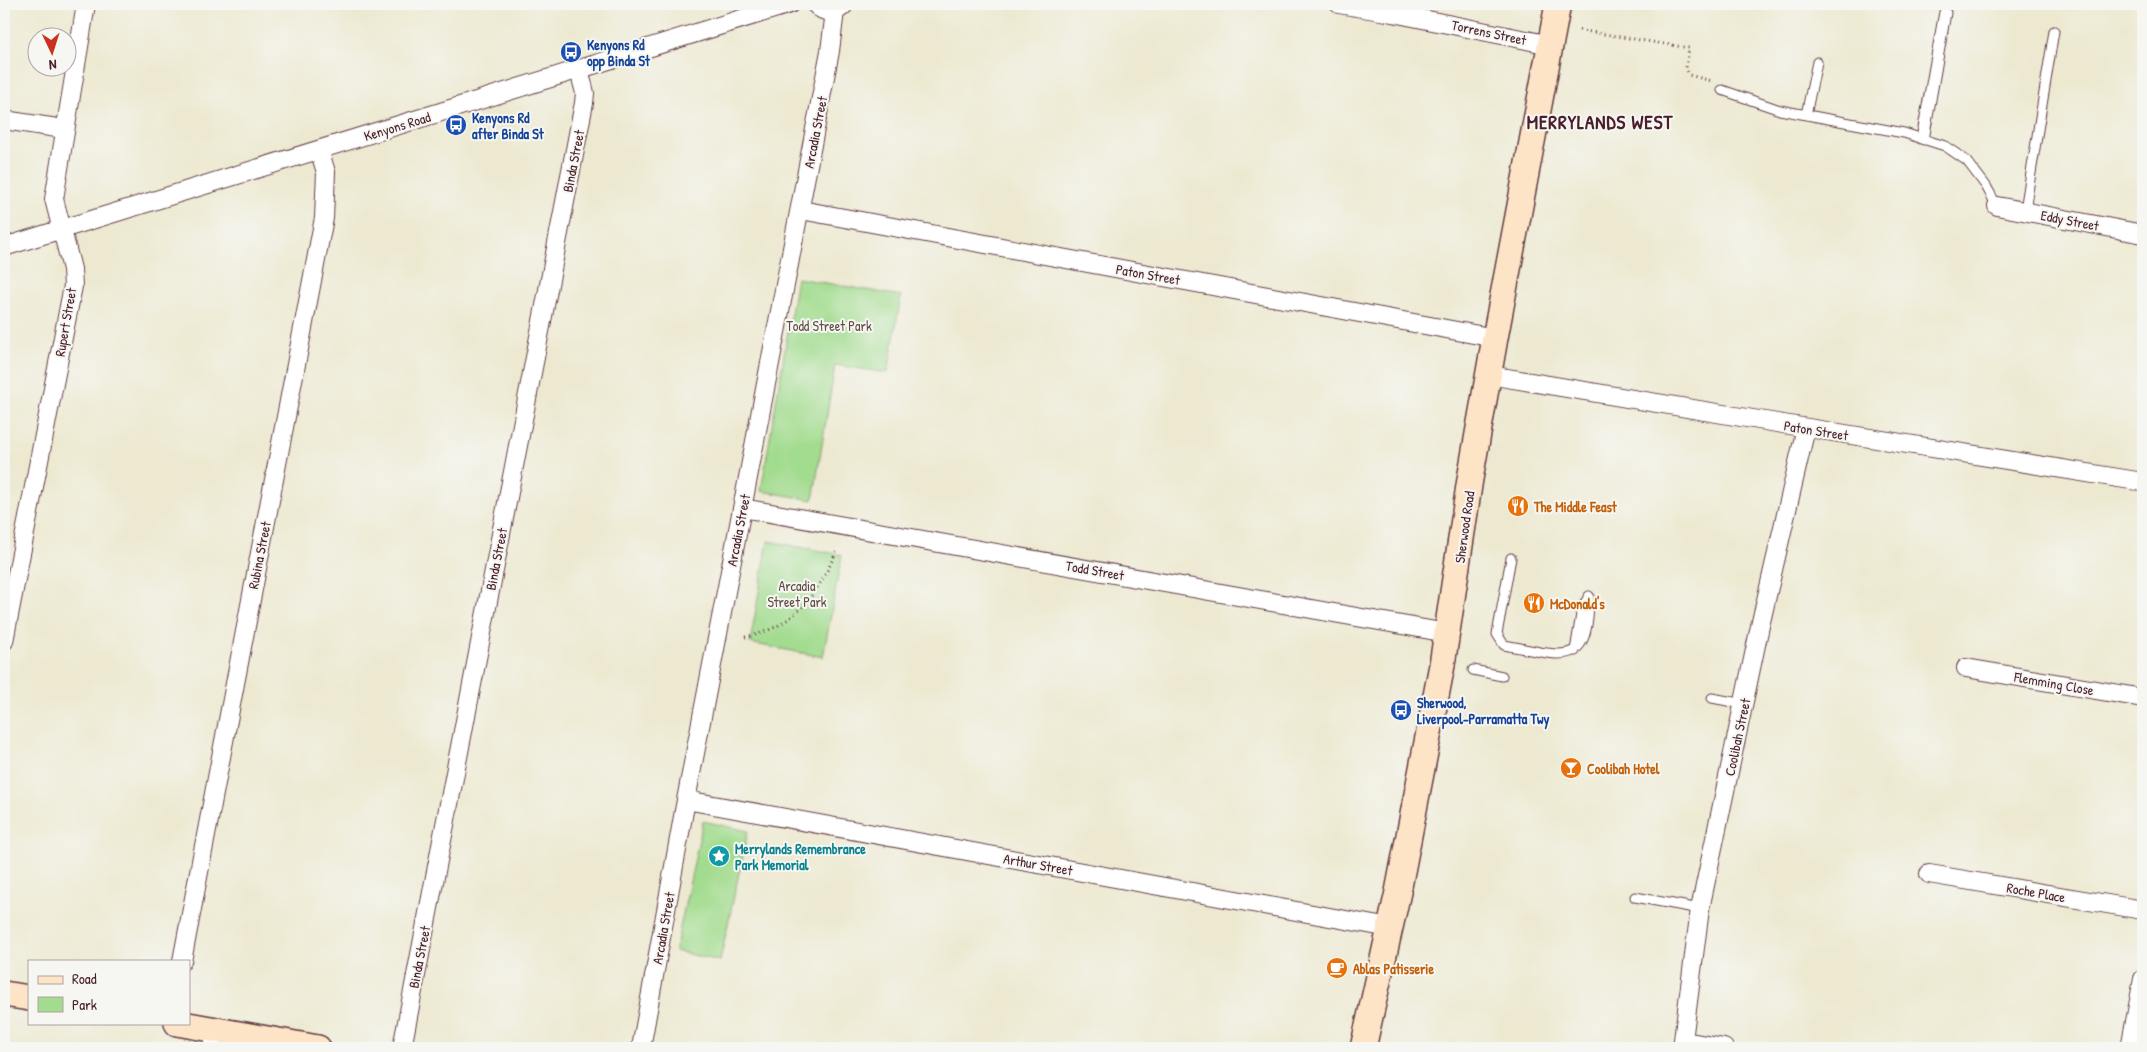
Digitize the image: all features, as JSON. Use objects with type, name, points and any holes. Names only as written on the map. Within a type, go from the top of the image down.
[{"type":"main road","name":"Sherwood Road","points":[[1363,1048],[1390,928],[1447,633],[1470,479],[1558,4]]},
{"type":"main road","points":[[4,994],[28,998]]},
{"type":"main road","points":[[179,1024],[215,1039],[318,1048]]},
{"type":"street","name":"Rupert Street","points":[[4,641],[73,286],[72,269],[54,199],[86,4]]},
{"type":"street","name":"Kenyons Road","points":[[4,246],[790,4]]},
{"type":"street","points":[[815,4],[825,11],[840,8]]},
{"type":"street","name":"Torrens Street","points":[[1339,4],[1550,45]]},
{"type":"street","name":"Arcadia Street","points":[[641,1048],[686,800],[830,51],[840,8]]},
{"type":"street","name":"Binda Street","points":[[402,1048],[584,103],[585,93],[579,70]]},
{"type":"street","points":[[4,120],[64,129]]},
{"type":"street","name":"Rubina Street","points":[[182,960],[324,218],[326,172],[319,150]]},
{"type":"street","name":"Eddy Street","points":[[1997,206],[2143,234]]},
{"type":"street","name":"Paton Street","points":[[800,210],[1495,338]]},
{"type":"street","name":"Paton Street","points":[[1489,375],[2143,482]]},
{"type":"street","name":"Coolibah Street","points":[[1683,1045],[1700,909],[1806,428]]},
{"type":"street","name":"Todd Street","points":[[742,508],[1447,633]]},
{"type":"street","name":"Flemming Close","points":[[1966,668],[2143,698]]},
{"type":"street","name":"Arthur Street","points":[[686,800],[1390,928]]},
{"type":"street","name":"Roche Place","points":[[1929,874],[2143,910]]},
{"type":"street","points":[[2130,1048],[2143,979]]},
{"type":"street","points":[[1683,1045],[1724,1048]]},
{"type":"lane","points":[[1944,12],[1946,13],[1924,140],[1922,139],[1944,12]]},
{"type":"lane","points":[[2025,210],[2054,31]]},
{"type":"lane","points":[[1806,115],[1817,62]]},
{"type":"lane","points":[[1722,90],[1780,110],[1904,133],[1945,146],[1967,161],[1997,206]]},
{"type":"lane","points":[[1511,558],[1497,634],[1504,645],[1562,655],[1575,651],[1584,641],[1589,613],[1589,596]]},
{"type":"lane","points":[[1473,670],[1502,676]]},
{"type":"lane","points":[[1712,698],[1744,704]]},
{"type":"lane","points":[[1635,897],[1700,909]]},
{"type":"path","points":[[1579,30],[1689,48],[1686,68],[1688,75],[1714,82],[1722,90]]},
{"type":"path","points":[[745,637],[778,627],[796,614],[820,583],[836,552]]},
{"type":"green space","name":"Todd Street Park","points":[[797,278],[901,296],[888,373],[835,365],[813,500],[761,491]]},
{"type":"green space","name":"Arcadia Street Park","points":[[768,541],[842,555],[823,657],[750,643]]},
{"type":"green space","points":[[703,821],[748,831],[720,961],[675,951]]},
{"type":"place","name":"Kenyons Rd opp Binda St","points":[[571,52]]},
{"type":"place","name":"Kenyons Rd after Binda St","points":[[456,125]]},
{"type":"place","name":"The Middle Feast","points":[[1518,506]]},
{"type":"place","name":"McDonald's","points":[[1534,603]]},
{"type":"place","name":"Sherwood, Liverpool-Parramatta Twy","points":[[1401,710]]},
{"type":"place","name":"Coolibah Hotel","points":[[1571,768]]},
{"type":"place","name":"Merrylands Remembrance Park Memorial","points":[[719,856]]},
{"type":"place","name":"Ablas Patisserie","points":[[1337,968]]},
{"type":"district","name":"MERRYLANDS WEST","points":[[1600,122]]}]
